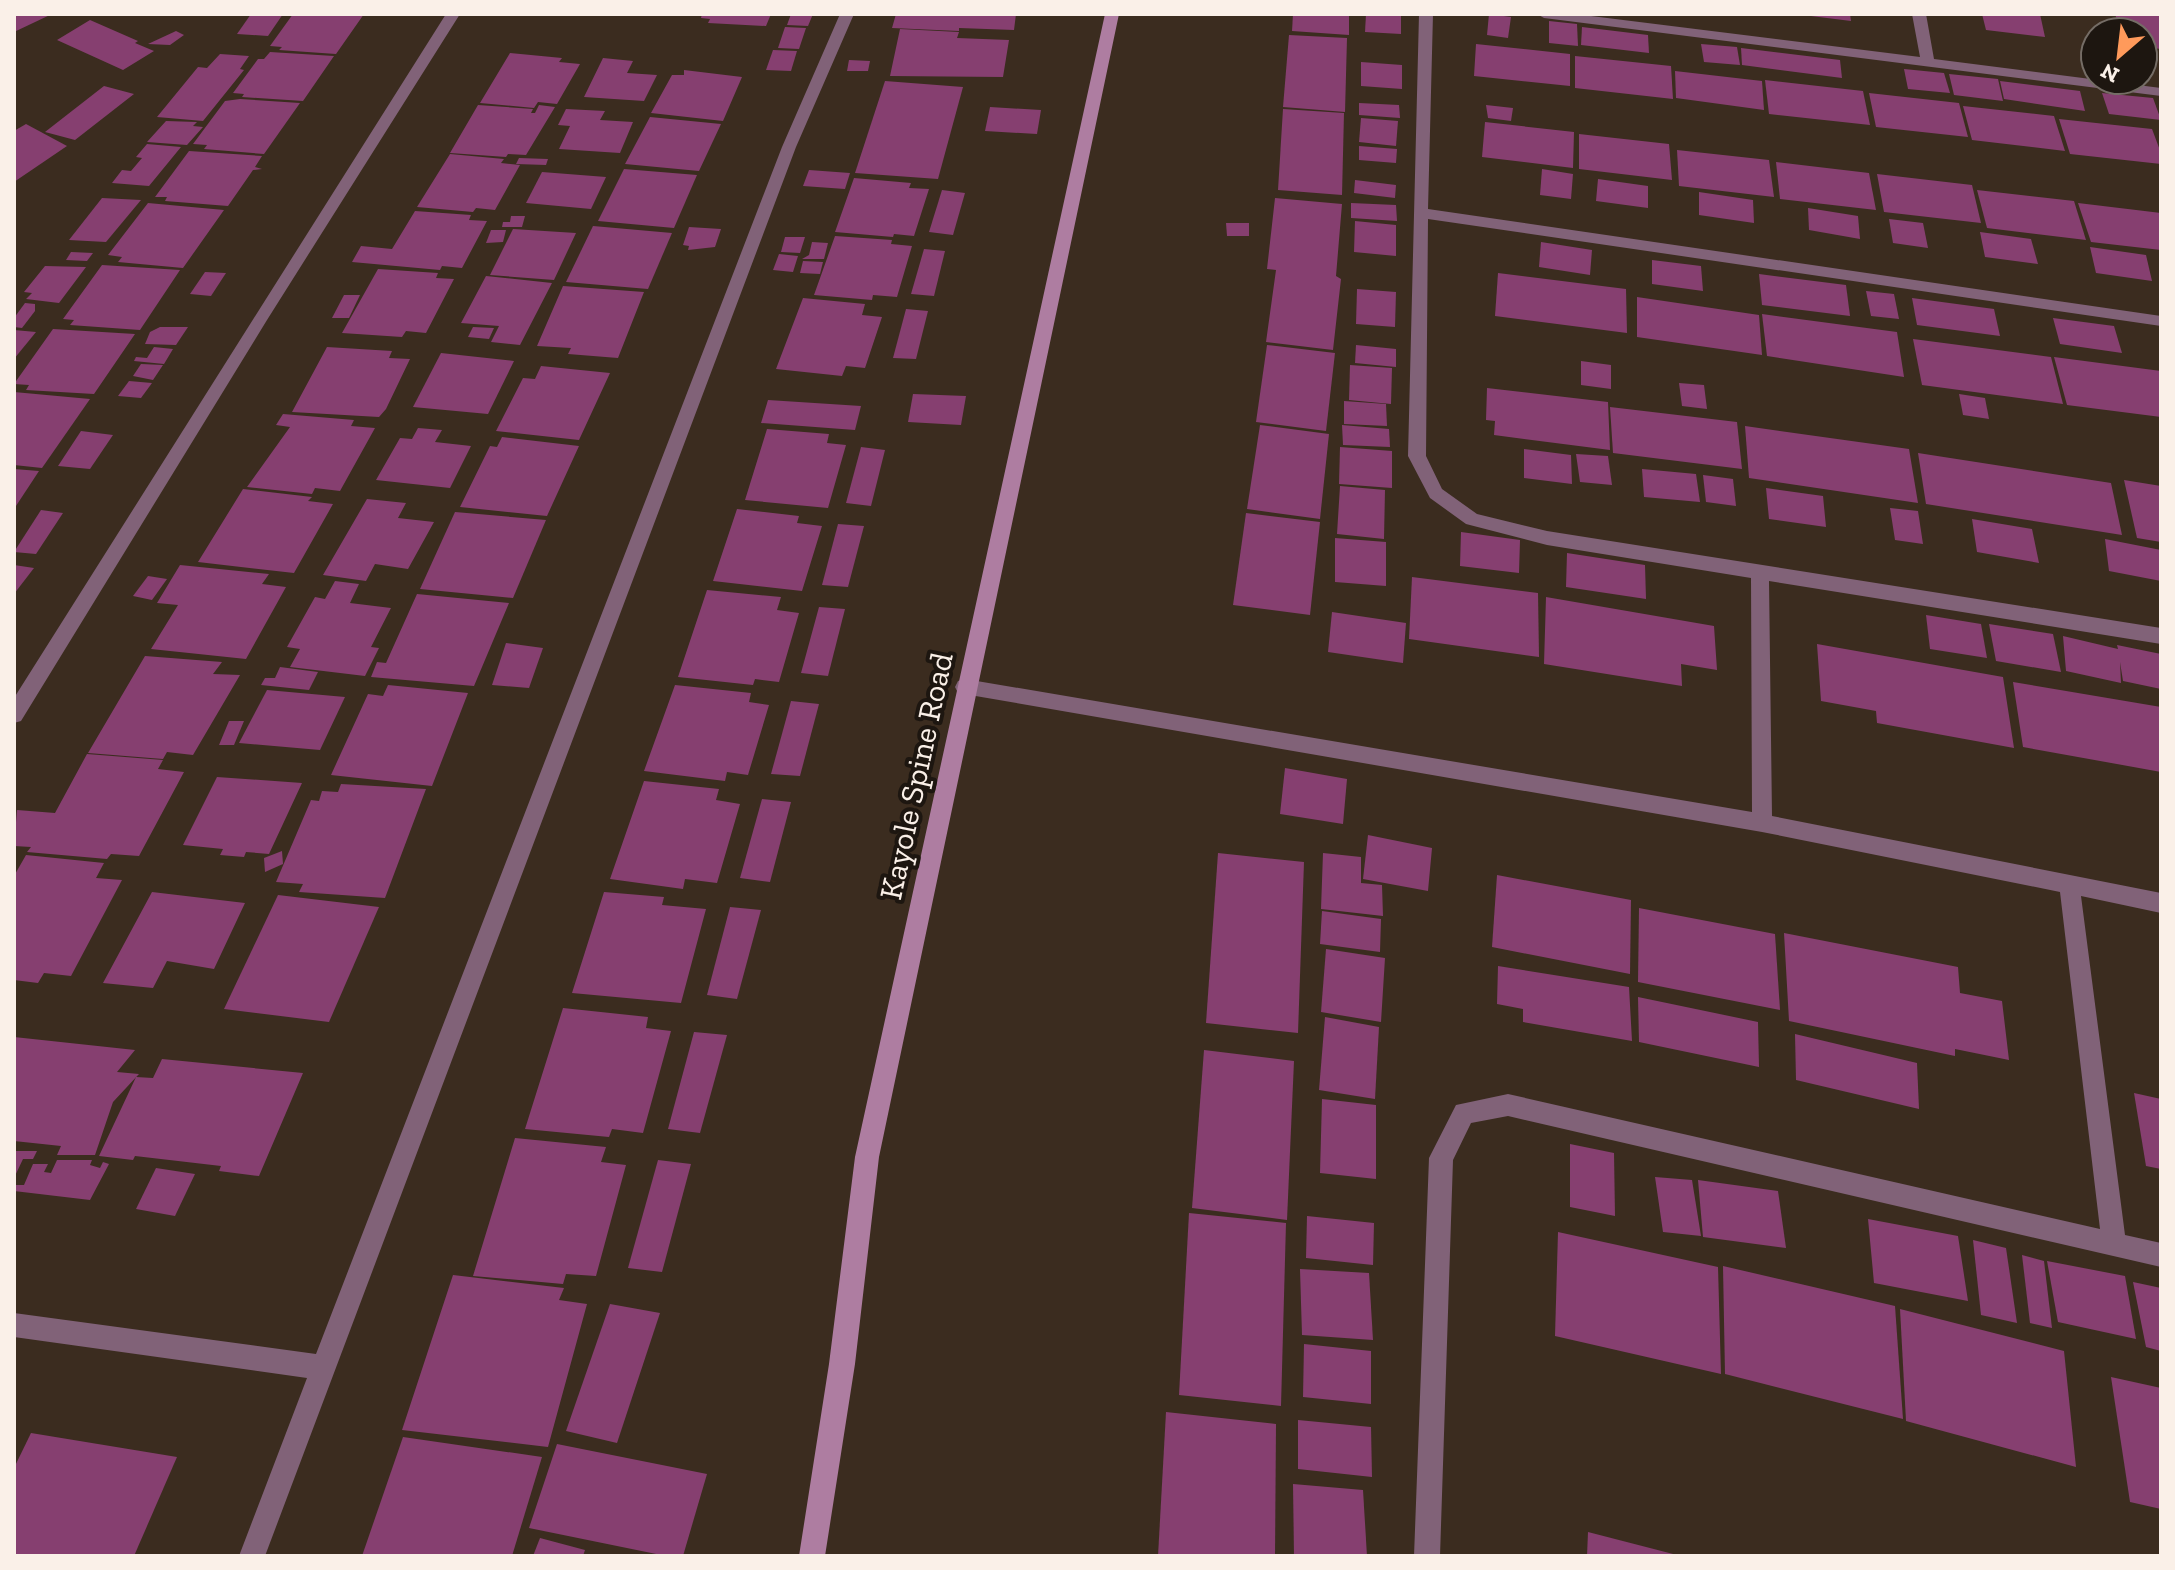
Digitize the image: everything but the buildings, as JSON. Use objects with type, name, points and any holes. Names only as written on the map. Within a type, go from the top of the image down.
[{"type":"main road","name":"Kayole Spine Road","points":[[812,1556],[842,1364],[867,1157],[965,687],[1112,14]]},
{"type":"street","points":[[14,715],[261,316],[453,14]]},
{"type":"street","points":[[252,1556],[789,147],[847,14]]},
{"type":"street","points":[[1426,14],[1417,456],[1436,493],[1472,519],[1547,538],[2161,636]]},
{"type":"street","points":[[1544,14],[2161,92]]},
{"type":"street","points":[[1919,14],[1928,64]]},
{"type":"street","points":[[1420,213],[2161,321]]},
{"type":"street","points":[[1760,573],[1762,823]]},
{"type":"street","points":[[965,687],[1762,823],[2161,903]]},
{"type":"street","points":[[2069,884],[2114,1244]]},
{"type":"street","points":[[1427,1556],[1441,1158],[1464,1113],[1508,1105],[2161,1255]]},
{"type":"street","points":[[14,1325],[323,1368]]}]
